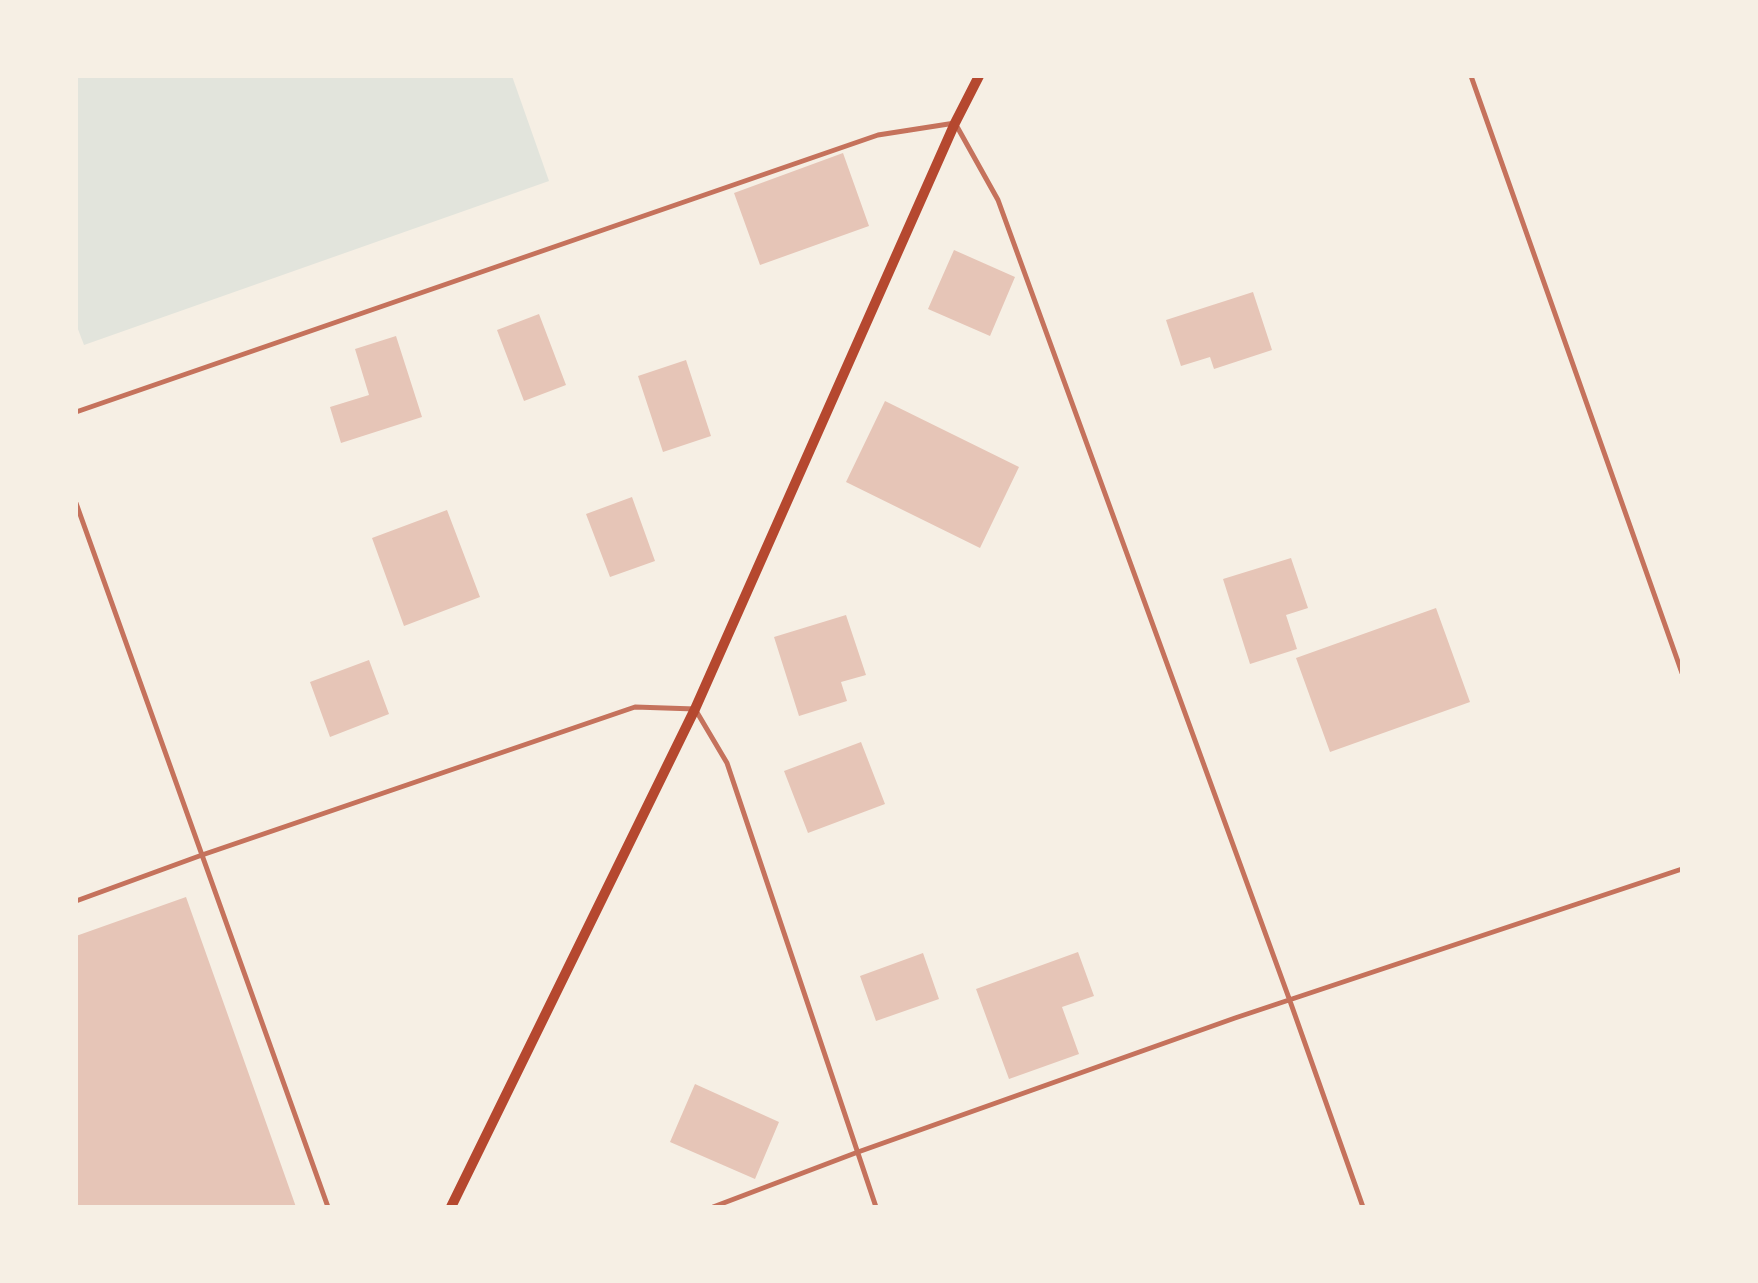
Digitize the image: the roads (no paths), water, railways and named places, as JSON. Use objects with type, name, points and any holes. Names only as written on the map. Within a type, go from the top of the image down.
[{"type":"main road","points":[[451,1207],[695,709],[955,123],[979,76]]},
{"type":"street","points":[[1471,76],[1682,674]]},
{"type":"street","points":[[76,412],[878,135],[955,123],[998,200],[1290,1000],[1363,1207]]},
{"type":"street","points":[[76,503],[328,1207]]},
{"type":"street","points":[[76,901],[202,855],[635,707],[695,709],[727,763],[876,1207]]},
{"type":"street","points":[[713,1207],[858,1152],[1235,1018],[1682,869]]}]
